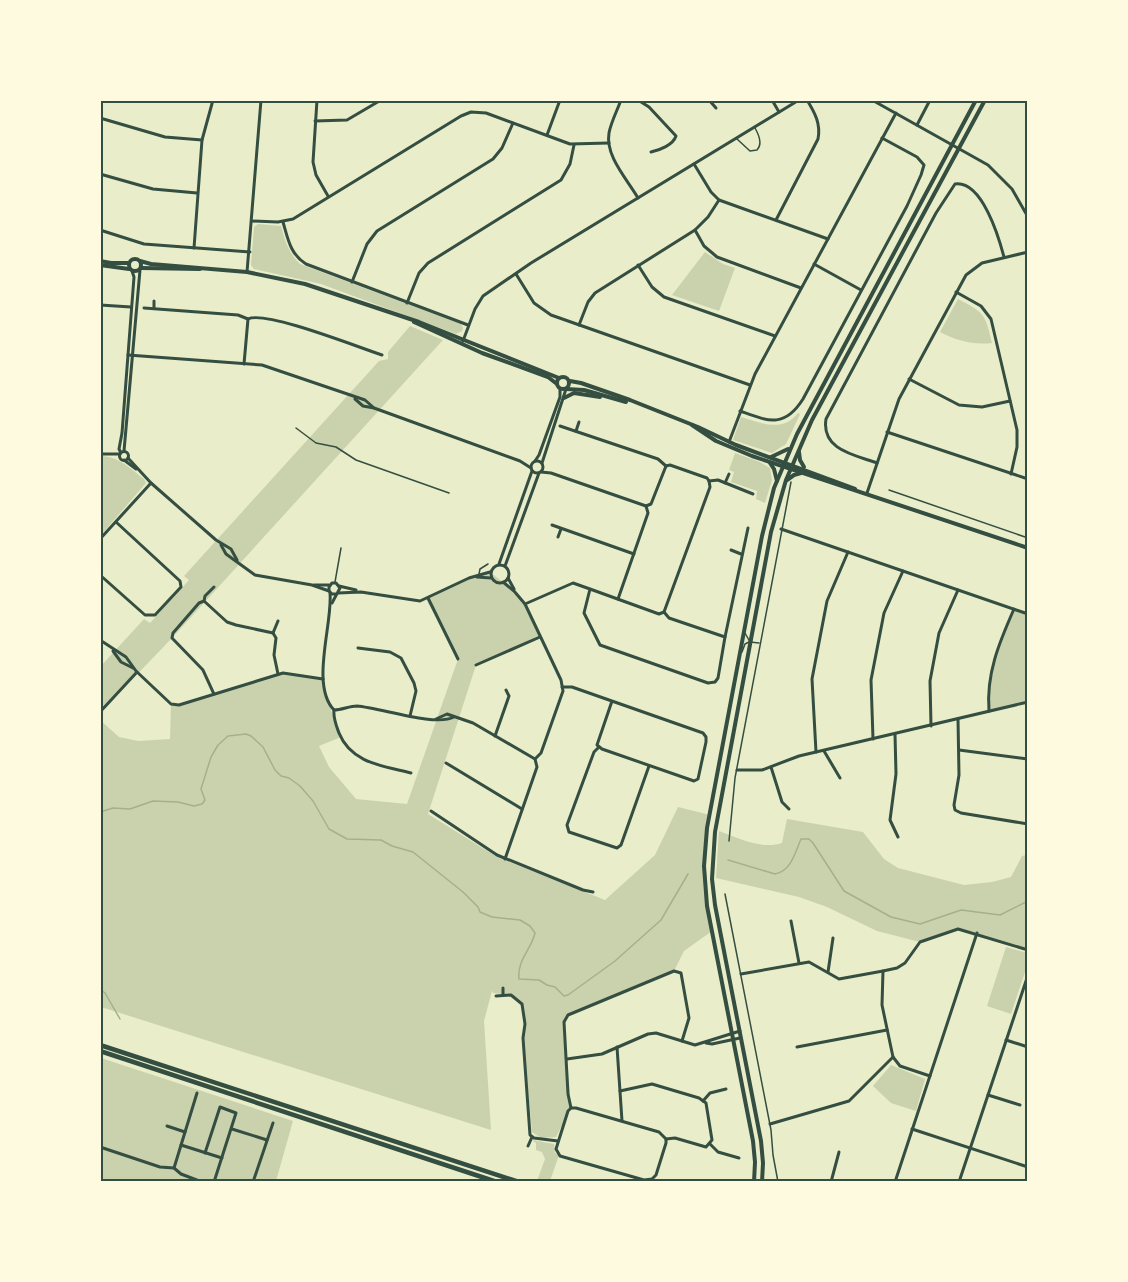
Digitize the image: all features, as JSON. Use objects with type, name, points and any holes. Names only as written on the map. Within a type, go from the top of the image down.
[{"type":"highway","points":[[100,1045],[519,1182]]},
{"type":"highway","points":[[100,1050],[497,1182]]},
{"type":"highway","points":[[292,1107],[296,1115]]},
{"type":"main road","points":[[754,1182],[754,1150],[707,906],[704,866],[707,828],[766,518],[790,448],[976,100]]},
{"type":"main road","points":[[762,1182],[762,1150],[715,905],[712,864],[715,832],[774,518],[800,445],[985,100]]},
{"type":"main road","points":[[100,263],[129,263],[135,259],[288,279],[328,290],[411,320],[548,377],[566,389],[584,390],[607,397]]},
{"type":"main road","points":[[140,261],[140,269]]},
{"type":"main road","points":[[100,263],[131,270],[204,268]]},
{"type":"main road","points":[[129,263],[131,270]]},
{"type":"main road","points":[[463,342],[632,402],[692,425],[769,459],[777,482]]},
{"type":"main road","points":[[559,386],[560,378]]},
{"type":"main road","points":[[566,389],[570,381]]},
{"type":"main road","points":[[564,398],[576,393],[632,402]]},
{"type":"main road","points":[[692,425],[720,443],[1028,548]]},
{"type":"main road","points":[[800,445],[799,459],[804,471]]},
{"type":"main road","points":[[769,459],[790,448]]},
{"type":"main road","points":[[788,481],[794,475],[804,471]]},
{"type":"street","points":[[194,248],[202,140],[213,100]]},
{"type":"street","points":[[248,272],[261,101],[256,100]]},
{"type":"street","points":[[317,100],[312,162],[316,175],[328,196]]},
{"type":"street","points":[[315,121],[343,121],[381,100]]},
{"type":"street","points":[[547,136],[560,100]]},
{"type":"street","points":[[621,100],[610,128],[609,143],[613,157],[638,198]]},
{"type":"street","points":[[638,100],[648,105],[676,136],[674,141],[651,152]]},
{"type":"street","points":[[709,100],[716,108]]},
{"type":"street","points":[[772,100],[779,112]]},
{"type":"street","points":[[463,342],[475,309],[483,296],[799,100]]},
{"type":"street","points":[[775,220],[818,140],[820,128],[818,120],[807,100]]},
{"type":"street","points":[[872,100],[977,157],[994,170],[1012,189],[1028,217]]},
{"type":"street","points":[[917,125],[930,100]]},
{"type":"street","points":[[252,221],[283,222],[293,219],[466,113],[483,112],[574,145],[609,143]]},
{"type":"street","points":[[729,442],[750,385],[896,113]]},
{"type":"street","points":[[100,118],[165,137],[202,140]]},
{"type":"street","points":[[352,282],[367,244],[377,231],[493,159],[502,148],[513,123]]},
{"type":"street","points":[[740,411],[774,421],[786,418],[794,412],[907,206],[924,168],[920,159],[882,138]]},
{"type":"street","points":[[407,303],[419,273],[428,263],[561,180],[570,164],[574,145]]},
{"type":"street","points":[[694,164],[711,192],[719,200],[828,239]]},
{"type":"street","points":[[100,174],[153,189],[197,194]]},
{"type":"street","points":[[877,463],[835,447],[826,433],[826,419],[936,213],[955,183],[965,185],[985,206],[995,224],[1004,257]]},
{"type":"street","points":[[579,325],[588,302],[595,292],[695,230],[712,212],[719,200]]},
{"type":"street","points":[[283,222],[291,250],[300,260],[352,282],[469,325]]},
{"type":"street","points":[[100,230],[144,243],[250,252]]},
{"type":"street","points":[[695,230],[704,246],[717,257],[801,288]]},
{"type":"street","points":[[867,493],[897,405],[966,275],[975,266],[1028,252]]},
{"type":"street","points":[[814,264],[861,290]]},
{"type":"street","points":[[638,265],[651,287],[664,297],[775,336]]},
{"type":"street","points":[[133,307],[140,269]]},
{"type":"street","points":[[122,455],[133,307],[134,277],[131,270]]},
{"type":"street","points":[[516,274],[532,300],[551,315],[750,385]]},
{"type":"street","points":[[956,292],[981,306],[991,319],[1017,430],[1017,447],[1011,474]]},
{"type":"street","points":[[154,301],[154,308]]},
{"type":"street","points":[[100,305],[133,307]]},
{"type":"street","points":[[144,308],[238,315],[248,318],[254,316],[283,322],[382,355]]},
{"type":"street","points":[[244,364],[248,318]]},
{"type":"street","points":[[130,356],[267,367],[366,400],[374,408]]},
{"type":"street","points":[[909,379],[959,405],[982,407],[1010,401]]},
{"type":"street","points":[[500,564],[534,462],[539,455],[560,397],[559,386]]},
{"type":"street","points":[[505,566],[540,472],[566,389]]},
{"type":"street","points":[[351,396],[362,406],[374,408],[520,461],[540,472],[551,473],[646,506],[651,504],[666,466]]},
{"type":"street","points":[[576,431],[579,422]]},
{"type":"street","points":[[560,426],[658,459],[666,466],[670,465],[707,478],[709,481],[710,487],[664,612]]},
{"type":"street","points":[[887,432],[1028,479]]},
{"type":"street","points":[[100,454],[128,454],[128,458],[140,472]]},
{"type":"street","points":[[122,455],[128,458]]},
{"type":"street","points":[[122,455],[220,544],[225,553],[237,560],[249,572],[257,576],[312,585],[329,592],[361,592]]},
{"type":"street","points":[[520,461],[542,464],[551,473]]},
{"type":"street","points":[[726,483],[729,474]]},
{"type":"street","points":[[709,481],[718,480],[753,494]]},
{"type":"street","points":[[100,539],[151,483]]},
{"type":"street","points":[[618,599],[648,513],[646,506]]},
{"type":"street","points":[[100,575],[145,615],[155,615],[181,587],[180,581],[116,522]]},
{"type":"street","points":[[552,525],[634,554]]},
{"type":"street","points":[[591,589],[584,613],[600,645],[708,683],[715,682],[718,678],[748,528]]},
{"type":"street","points":[[558,537],[561,529]]},
{"type":"street","points":[[781,529],[1028,614]]},
{"type":"street","points":[[731,550],[741,554]]},
{"type":"street","points":[[816,752],[812,679],[827,601],[848,552]]},
{"type":"street","points":[[312,585],[335,583],[361,592],[415,600],[428,598],[472,577],[490,572],[494,566],[500,564],[505,566],[509,572],[508,578],[514,591]]},
{"type":"street","points":[[873,739],[871,680],[883,617],[903,571]]},
{"type":"street","points":[[490,572],[491,578]]},
{"type":"street","points":[[472,577],[491,578],[496,582],[503,582],[508,578]]},
{"type":"street","points":[[503,582],[525,604],[562,687],[561,698],[541,753],[536,759],[537,767],[505,859]]},
{"type":"street","points":[[525,604],[573,583],[659,614],[664,612]]},
{"type":"street","points":[[329,585],[331,604]]},
{"type":"street","points":[[334,710],[329,705],[323,678],[324,645],[331,604],[339,586]]},
{"type":"street","points":[[214,587],[205,596],[204,601],[197,605],[173,633],[172,638],[203,670],[214,694]]},
{"type":"street","points":[[931,726],[930,681],[939,633],[958,590]]},
{"type":"street","points":[[428,598],[458,659]]},
{"type":"street","points":[[204,601],[227,622],[273,633],[276,638],[274,655],[278,674]]},
{"type":"street","points":[[989,711],[988,689],[994,656],[1014,609]]},
{"type":"street","points":[[664,612],[669,618],[725,637]]},
{"type":"street","points":[[273,633],[278,621]]},
{"type":"street","points":[[476,665],[540,637]]},
{"type":"street","points":[[100,640],[126,657],[171,704],[179,705],[283,673],[323,678]]},
{"type":"street","points":[[358,648],[390,652],[401,658],[416,691],[410,716]]},
{"type":"street","points":[[112,649],[121,662],[136,670]]},
{"type":"street","points":[[100,711],[136,670]]},
{"type":"street","points":[[562,687],[572,687],[703,733],[706,737],[698,778],[694,781],[599,747]]},
{"type":"street","points":[[495,736],[509,696],[506,690]]},
{"type":"street","points":[[599,747],[598,739],[612,701]]},
{"type":"street","points":[[737,770],[756,771],[816,752],[1028,702]]},
{"type":"street","points":[[334,710],[359,706],[435,720],[448,720],[454,717],[473,723],[536,759]]},
{"type":"street","points":[[334,710],[333,718],[343,743],[352,753],[364,760],[411,773]]},
{"type":"street","points":[[958,719],[959,782],[955,810],[961,813],[1028,824]]},
{"type":"street","points":[[895,734],[896,774],[890,820],[898,837]]},
{"type":"street","points":[[599,747],[594,752],[567,825],[569,832],[617,848],[621,845],[649,765]]},
{"type":"street","points":[[824,750],[840,778]]},
{"type":"street","points":[[959,750],[1028,759]]},
{"type":"street","points":[[446,763],[522,809]]},
{"type":"street","points":[[771,767],[782,802],[789,809]]},
{"type":"street","points":[[431,811],[505,859],[583,891],[592,892]]},
{"type":"street","points":[[791,921],[799,963]]},
{"type":"street","points":[[741,974],[811,962],[842,979],[883,971],[897,968],[905,963],[916,945],[923,940],[958,929],[1028,950]]},
{"type":"street","points":[[895,1182],[977,933]]},
{"type":"street","points":[[828,972],[833,938]]},
{"type":"street","points":[[666,1139],[654,1180],[644,1180],[560,1156],[556,1149],[571,1108],[568,1094],[564,1022],[568,1015],[674,971],[681,973],[689,1011],[682,1041]]},
{"type":"street","points":[[883,971],[882,1005],[893,1058],[900,1066],[930,1076]]},
{"type":"street","points":[[959,1182],[1027,979]]},
{"type":"street","points":[[503,988],[503,995]]},
{"type":"street","points":[[496,996],[511,995],[522,1004],[525,1024],[523,1038],[529,1127],[532,1137],[528,1146]]},
{"type":"street","points":[[797,1047],[887,1030]]},
{"type":"street","points":[[567,1059],[602,1054],[648,1034],[656,1033],[695,1045],[740,1031]]},
{"type":"street","points":[[704,1043],[712,1044],[741,1038]]},
{"type":"street","points":[[1006,1040],[1028,1047]]},
{"type":"street","points":[[617,1047],[622,1121]]},
{"type":"street","points":[[770,1124],[849,1101],[893,1058]]},
{"type":"street","points":[[100,1070],[100,1076]]},
{"type":"street","points":[[620,1091],[652,1084],[703,1101],[708,1107],[712,1140],[710,1144],[706,1147],[675,1138],[666,1139]]},
{"type":"street","points":[[703,1101],[710,1093],[726,1089]]},
{"type":"street","points":[[174,1168],[197,1093]]},
{"type":"street","points":[[988,1095],[1020,1105]]},
{"type":"street","points":[[205,1153],[220,1107],[236,1113],[214,1182]]},
{"type":"street","points":[[571,1108],[659,1132],[666,1139]]},
{"type":"street","points":[[253,1182],[273,1123]]},
{"type":"street","points":[[167,1126],[185,1132]]},
{"type":"street","points":[[231,1129],[267,1140]]},
{"type":"street","points":[[912,1129],[1028,1167]]},
{"type":"street","points":[[532,1137],[558,1141]]},
{"type":"street","points":[[710,1144],[718,1152],[739,1158]]},
{"type":"street","points":[[181,1145],[222,1158]]},
{"type":"street","points":[[100,1147],[160,1167],[174,1168],[180,1174],[202,1182]]},
{"type":"street","points":[[831,1182],[839,1152]]},
{"type":"lane","points":[[737,138],[750,151],[757,150],[760,141],[755,127]]},
{"type":"lane","points":[[296,428],[316,443],[336,447],[356,460],[449,494]]},
{"type":"lane","points":[[729,841],[737,770],[788,481]]},
{"type":"lane","points":[[889,490],[1028,538]]},
{"type":"lane","points":[[335,583],[341,548]]},
{"type":"lane","points":[[479,575],[480,569],[488,564]]},
{"type":"lane","points":[[744,630],[750,642]]},
{"type":"lane","points":[[738,661],[745,644],[750,642],[760,644]]},
{"type":"lane","points":[[725,894],[770,1124],[778,1182]]},
{"type":"green space","points":[[258,224],[281,226],[288,246],[300,264],[461,324],[462,331],[456,334],[321,284],[254,269],[251,265],[254,227]]},
{"type":"green space","points":[[705,252],[723,264],[735,268],[719,311],[672,295]]},
{"type":"green space","points":[[958,299],[979,311],[988,326],[992,343],[965,342],[940,332]]},
{"type":"green space","points":[[410,326],[443,340],[172,638],[101,712],[100,667],[144,619],[150,623],[189,580],[184,576],[379,361],[388,359],[388,352]]},
{"type":"green space","points":[[798,413],[800,414],[786,444],[772,453],[733,440],[741,417],[764,424],[779,425],[786,423]]},
{"type":"green space","points":[[735,453],[770,468],[772,480],[765,503],[756,499],[757,491],[731,482],[734,472],[729,470]]},
{"type":"green space","points":[[101,456],[113,458],[124,464],[146,483],[101,535]]},
{"type":"green space","points":[[490,572],[514,591],[525,604],[540,637],[476,665],[428,814],[497,857],[605,900],[655,855],[678,807],[710,815],[704,873],[712,931],[684,951],[674,971],[568,1015],[564,1022],[571,1108],[556,1137],[541,1138],[532,1132],[522,1004],[511,995],[492,991],[484,1021],[491,1130],[101,1007],[100,720],[119,737],[138,741],[170,739],[171,704],[179,705],[283,673],[323,679],[329,705],[341,737],[319,746],[329,767],[356,799],[407,804],[458,659],[426,599],[472,577]]},
{"type":"green space","points":[[1014,609],[1027,614],[1027,702],[989,711],[992,671]]},
{"type":"green space","points":[[787,819],[863,832],[884,859],[898,868],[964,885],[1011,877],[1022,856],[1027,855],[1027,950],[962,929],[920,942],[877,931],[827,907],[799,897],[716,878],[719,831],[750,842],[774,845],[782,843]]},
{"type":"green space","points":[[1006,947],[1027,953],[1027,966],[1011,1014],[987,1006]]},
{"type":"green space","points":[[101,1058],[293,1121],[276,1181],[101,1182]]},
{"type":"green space","points":[[891,1065],[925,1079],[916,1111],[891,1103],[873,1086]]},
{"type":"green space","points":[[532,1140],[554,1144],[555,1153],[559,1155],[550,1181],[537,1181],[545,1159],[542,1152],[536,1150],[536,1143]]},
{"type":"waterway","points":[[100,812],[113,808],[130,809],[153,801],[178,802],[194,806],[202,804],[205,800],[201,789],[211,757],[218,745],[228,736],[246,734],[263,747],[275,770],[281,776],[289,778],[300,786],[313,801],[329,829],[347,839],[381,840],[413,852],[463,892],[480,912],[492,917],[520,920],[530,926],[535,933],[520,966],[519,979],[539,980],[555,987],[564,996],[615,961],[661,920],[688,874]]},
{"type":"waterway","points":[[728,860],[775,874],[789,865],[801,839],[809,839],[844,891],[891,917],[920,924],[961,910],[1000,915],[1028,901]]},
{"type":"waterway","points":[[100,989],[105,993],[120,1019]]}]
